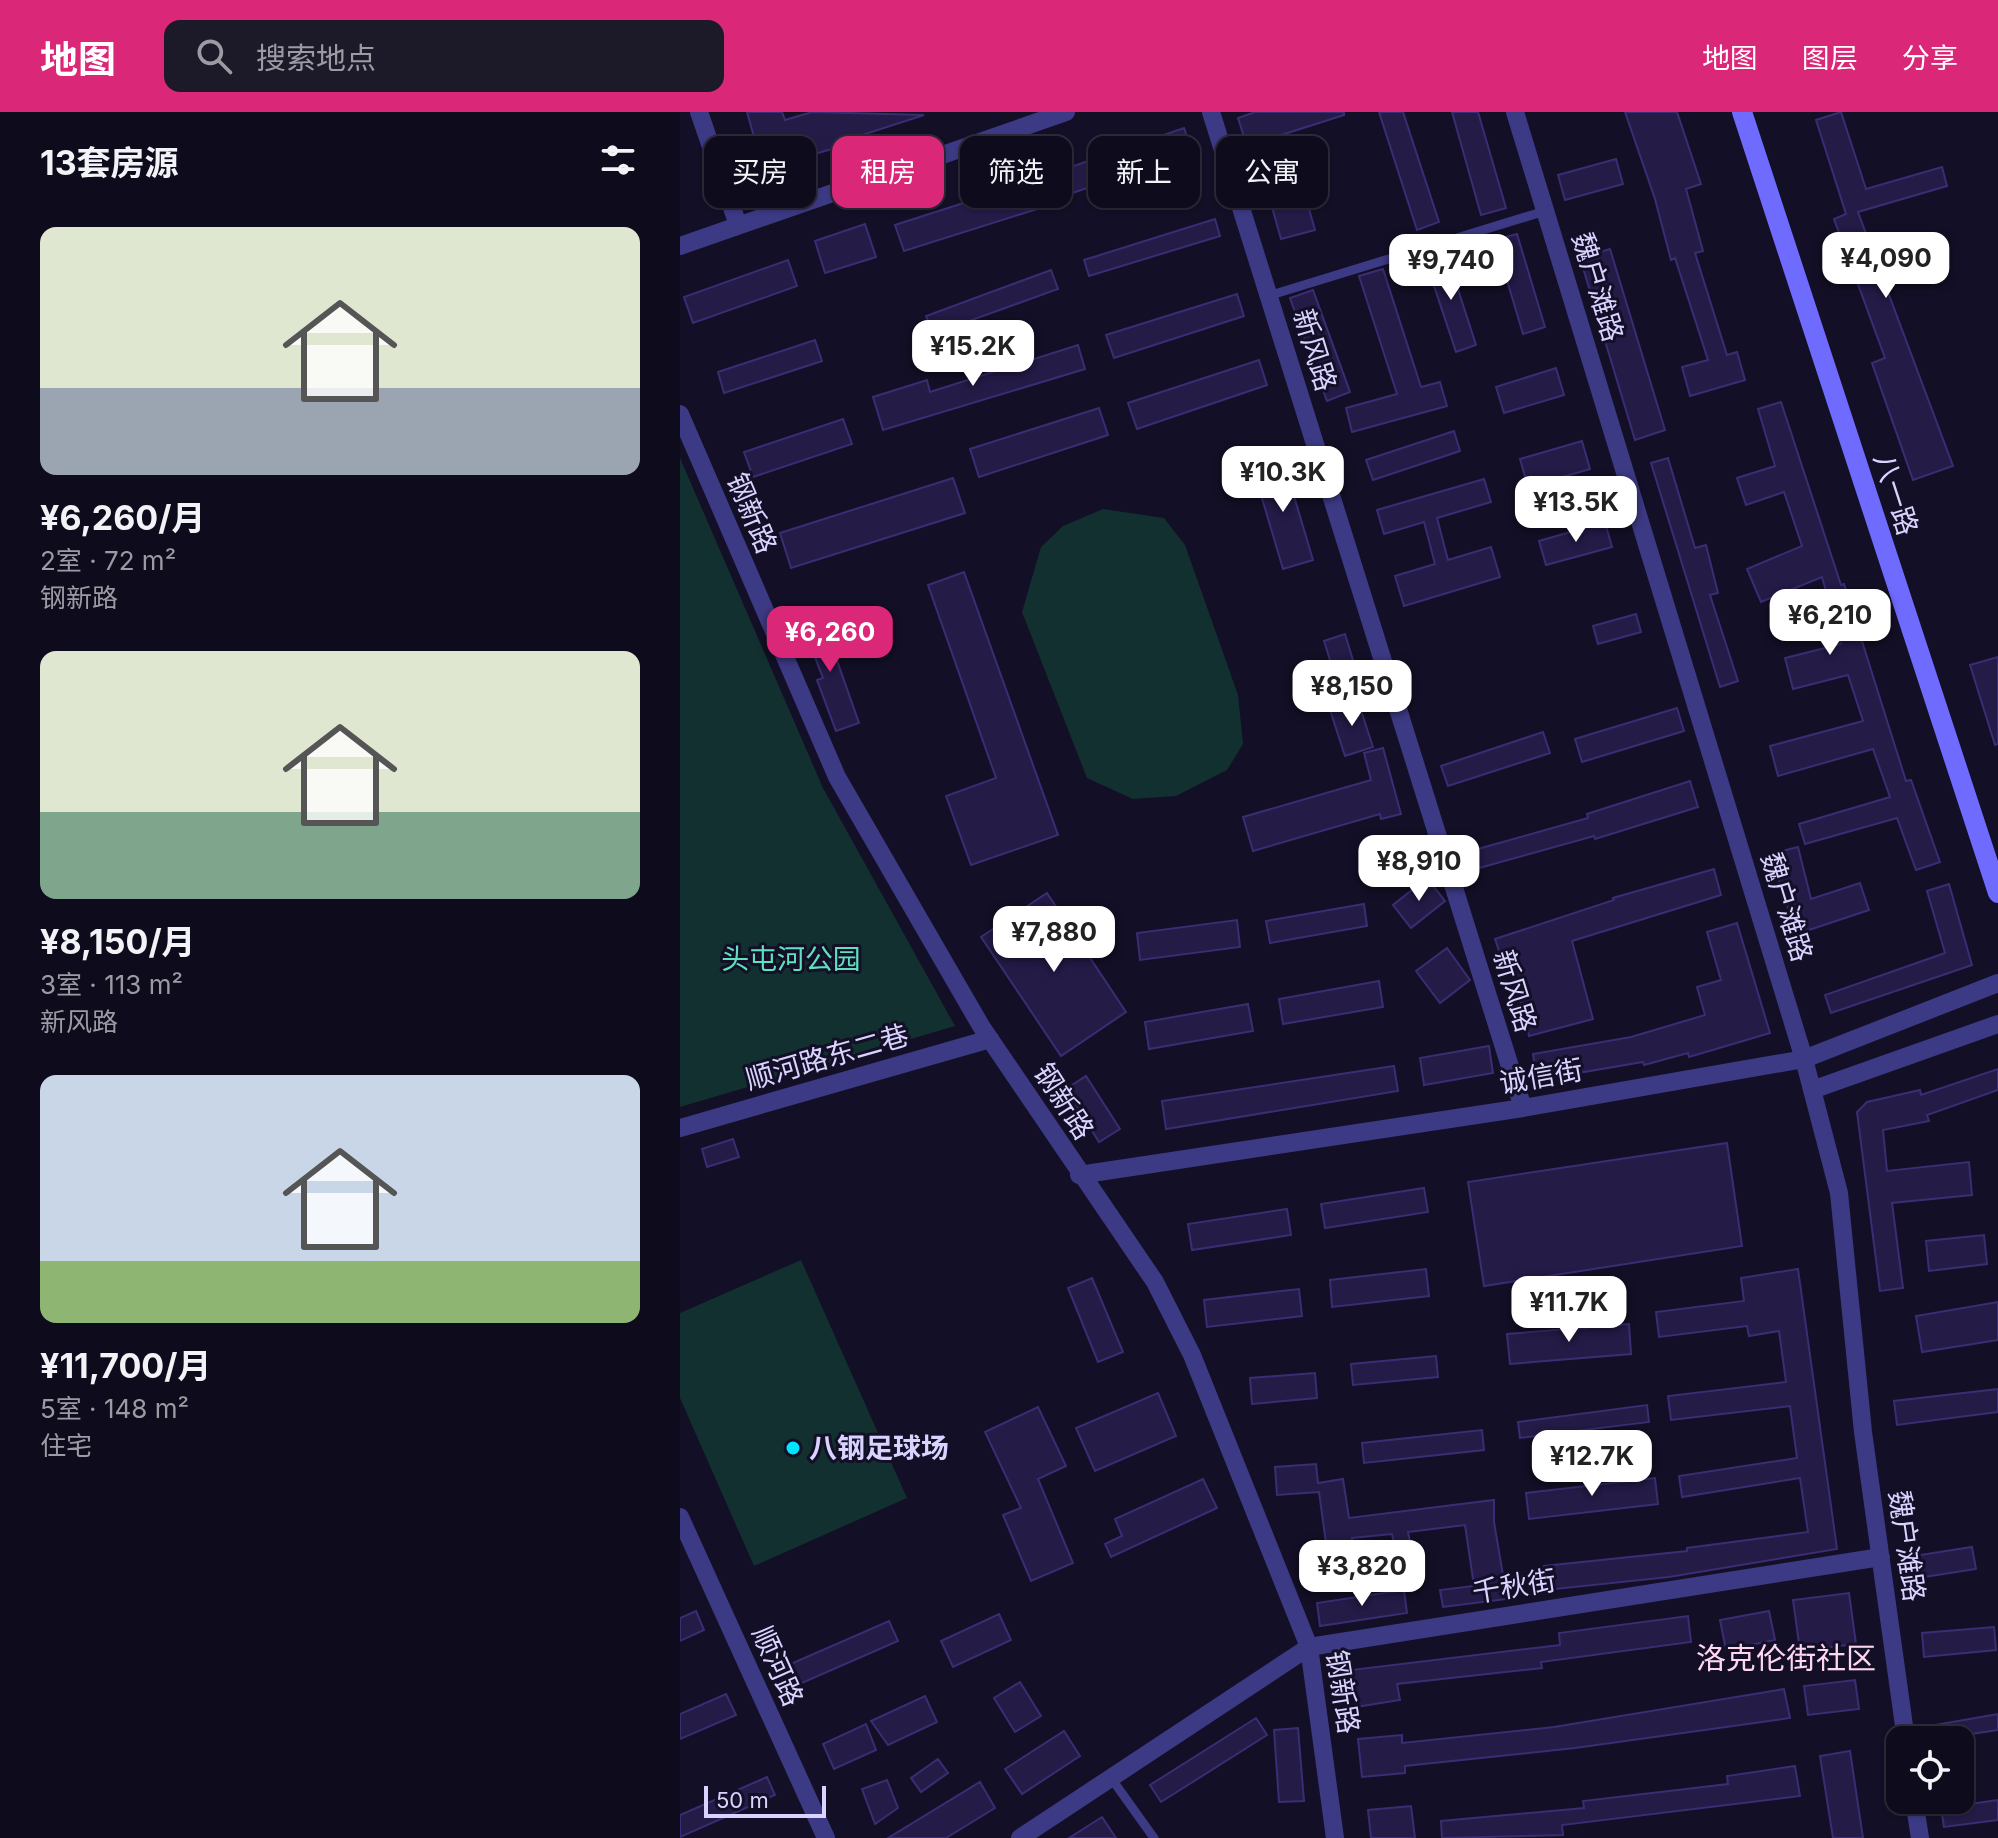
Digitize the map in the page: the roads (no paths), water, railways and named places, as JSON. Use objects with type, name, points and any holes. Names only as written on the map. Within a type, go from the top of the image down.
[{"type":"street","points":[[699,112],[738,225]]},
{"type":"street","points":[[680,246],[1066,112]]},
{"type":"street","name":"新风路","points":[[1211,112],[1523,1108]]},
{"type":"street","name":"魏户滩路","points":[[1515,112],[1804,1059],[1839,1193],[1863,1432],[1904,1726]]},
{"type":"street","name":"八一路","points":[[1742,112],[1998,893]]},
{"type":"street","name":"钢新路","points":[[680,414],[837,777],[990,1039],[1079,1175],[1155,1282],[1192,1355],[1309,1647],[1335,1838]]},
{"type":"street","name":"诚信街","points":[[1079,1175],[1523,1108],[1804,1059],[1998,983]]},
{"type":"street","points":[[1812,1090],[1998,1024]]},
{"type":"street","name":"顺河路东二巷","points":[[680,1128],[990,1039]]},
{"type":"street","name":"顺河路","points":[[680,1517],[826,1838]]},
{"type":"street","name":"千秋街","points":[[1020,1838],[1309,1647],[1881,1557]]},
{"type":"street","points":[[1916,1814],[1920,1838]]},
{"type":"lane","points":[[1268,296],[1545,211]]},
{"type":"lane","points":[[1111,1778],[1154,1838]]},
{"type":"place","name":"八钢足球场","points":[[793,1448]]},
{"type":"district","name":"洛克伦街社区","points":[[1786,1658]]},
{"type":"park label","name":"头屯河公园","points":[[791,959]]}]
